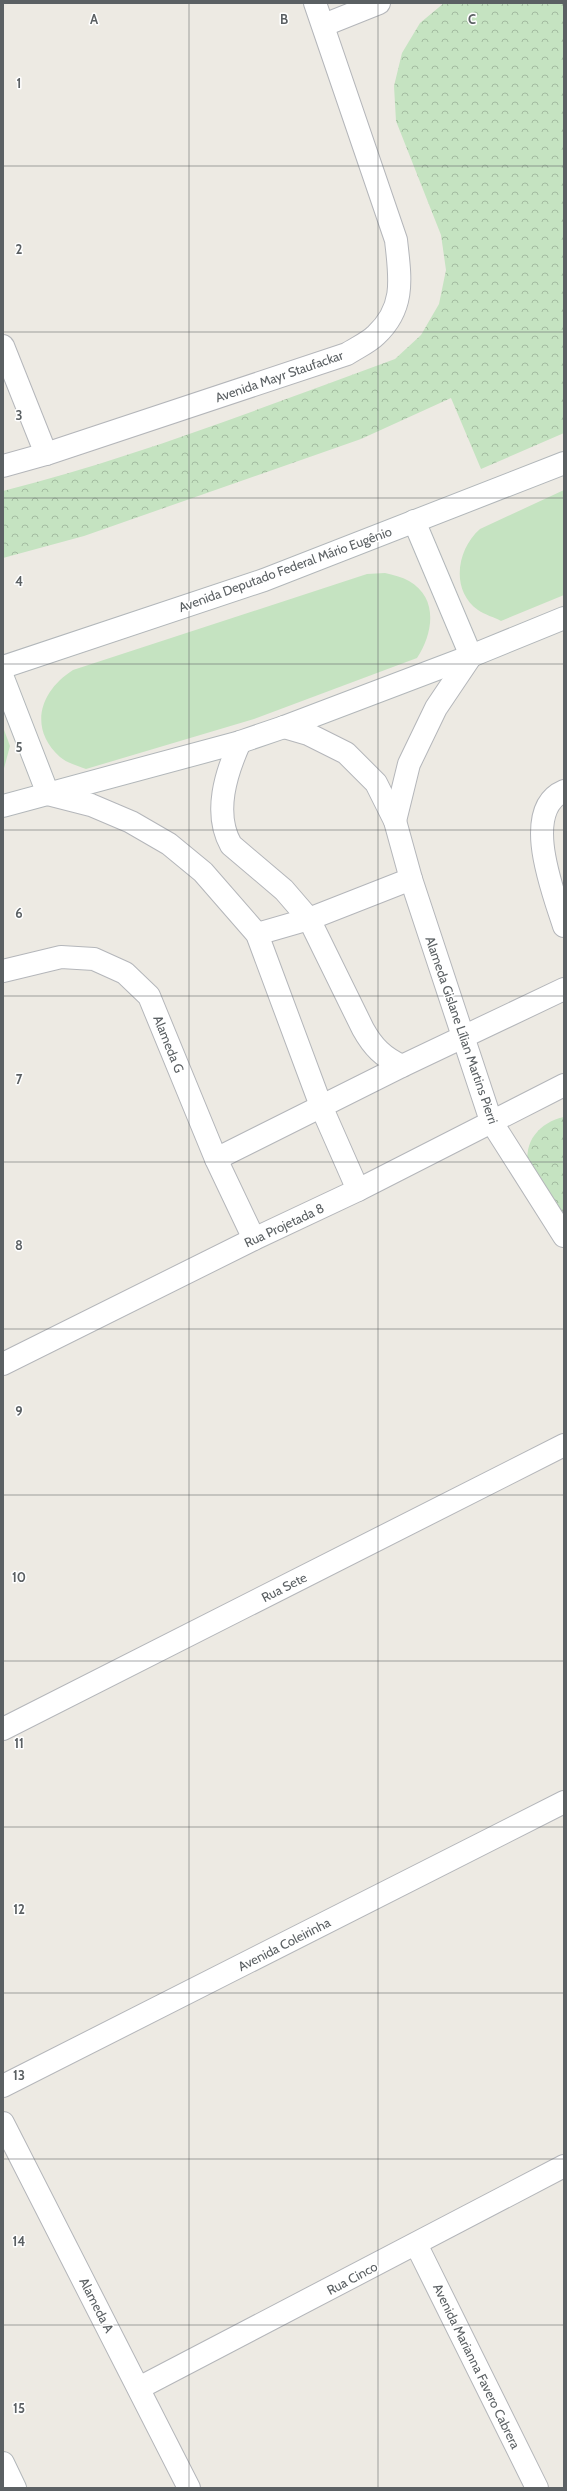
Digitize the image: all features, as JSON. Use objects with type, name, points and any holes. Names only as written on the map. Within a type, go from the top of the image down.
[{"type":"street","name":"Avenida Mayr Staufackar","points":[[3,466],[46,454],[347,354],[375,336],[395,311],[400,278],[396,240],[324,25],[315,3]]},
{"type":"street","points":[[324,25],[379,3]]},
{"type":"street","points":[[3,346],[46,454]]},
{"type":"street","name":"Avenida Deputado Federal Mário Eugênio","points":[[3,667],[264,580],[564,463]]},
{"type":"street","points":[[414,521],[471,656]]},
{"type":"street","points":[[3,806],[240,742],[284,727],[471,656],[564,618]]},
{"type":"street","points":[[395,821],[409,764],[436,708],[471,656]]},
{"type":"street","points":[[3,678],[48,794]]},
{"type":"street","name":"Alameda Gislane Lílian Martins Pierri","points":[[284,727],[308,734],[346,753],[376,783],[395,821],[411,879],[491,1121],[564,1236]]},
{"type":"street","points":[[240,742],[230,764],[222,801],[225,834],[231,845],[284,890],[309,919],[362,1029],[373,1047],[387,1058],[402,1066]]},
{"type":"street","points":[[564,791],[559,793],[550,803],[545,817],[541,842],[545,867],[564,926]]},
{"type":"street","points":[[48,794],[91,805],[131,822],[169,844],[203,872],[257,934],[321,1106],[358,1190]]},
{"type":"street","points":[[257,934],[309,919],[411,879]]},
{"type":"street","name":"Alameda G","points":[[3,971],[60,957],[94,960],[125,973],[150,996],[216,1159],[254,1239]]},
{"type":"street","points":[[216,1159],[402,1066],[564,989]]},
{"type":"street","name":"Rua Projetada 8","points":[[3,1364],[254,1239],[358,1190],[564,1085]]},
{"type":"street","name":"Rua Sete","points":[[3,1730],[564,1445]]},
{"type":"street","name":"Avenida Coleirinha","points":[[3,2086],[564,1802]]},
{"type":"street","name":"Alameda A","points":[[3,2123],[189,2488]]},
{"type":"street","name":"Rua Cinco","points":[[139,2388],[564,2166]]},
{"type":"street","name":"Avenida Marianna Favero Cabrera","points":[[416,2244],[537,2488]]},
{"type":"street","points":[[3,2463],[15,2488]]},
{"type":"green space","points":[[444,3],[564,3],[564,433],[481,469],[451,398],[361,439],[84,536],[3,558],[3,491],[103,463],[152,447],[395,359],[421,335],[439,304],[446,270],[441,235],[396,121],[394,86],[402,53],[420,23]]},
{"type":"green space","points":[[564,490],[564,595],[501,621],[478,610],[469,602],[463,592],[460,581],[462,558],[472,537],[480,529]]},
{"type":"green space","points":[[385,573],[409,581],[419,588],[429,607],[430,617],[427,638],[417,658],[254,719],[86,769],[69,763],[60,757],[50,746],[44,734],[41,722],[42,710],[46,699],[53,688],[73,670],[367,574]]},
{"type":"green space","points":[[3,727],[10,746],[3,772]]},
{"type":"green space","points":[[564,1117],[564,1223],[531,1173],[529,1168],[528,1150],[535,1135],[541,1128],[547,1123]]}]
